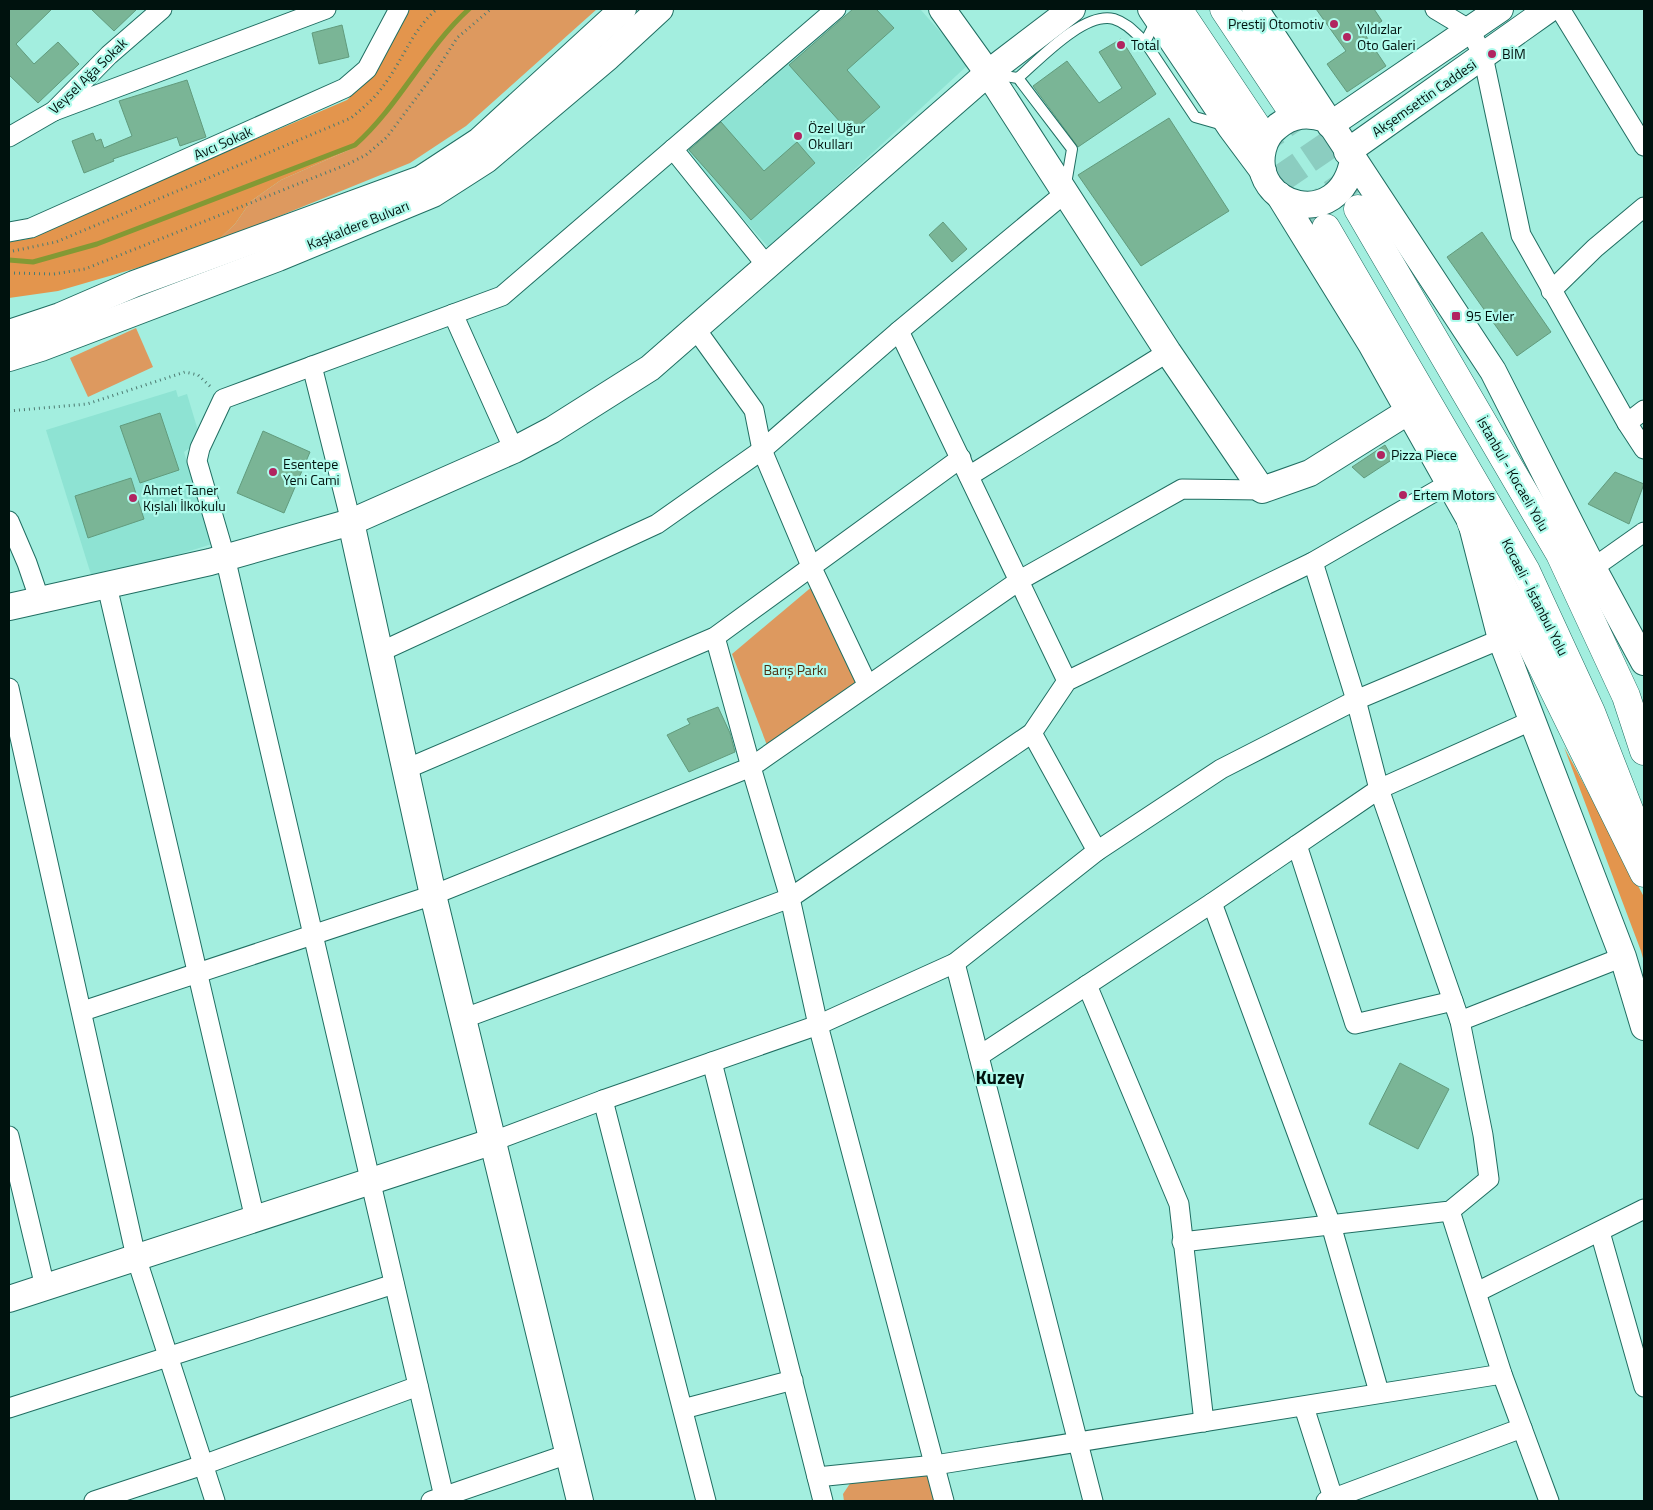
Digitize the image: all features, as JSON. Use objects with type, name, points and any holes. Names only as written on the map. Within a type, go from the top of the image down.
[{"type":"highway","points":[[1224,9],[1288,105]]},
{"type":"highway","points":[[1162,12],[1244,127]]},
{"type":"highway","name":"İstanbul - Kocaeli Yolu","points":[[1367,202],[1560,554],[1626,696],[1644,751]]},
{"type":"highway","name":"Kocaeli - İstanbul Yolu","points":[[1326,228],[1526,571],[1591,712],[1644,848]]},
{"type":"highway","points":[[1471,522],[1644,873]]},
{"type":"main road","name":"Kaşkaldere Bulvarı","points":[[9,333],[60,316],[134,284],[420,179],[479,140],[623,9]]},
{"type":"main road","name":"Kaşkaldere Bulvarı","points":[[9,358],[41,348],[278,258],[433,194],[486,160],[660,9]]},
{"type":"main road","points":[[942,9],[988,74],[1168,352],[1262,490],[1310,473],[1409,411]]},
{"type":"main road","points":[[9,607],[39,598],[107,586],[225,557],[351,522],[514,450],[552,430],[650,368],[988,74],[1072,9]]},
{"type":"main road","points":[[1255,9],[1350,156],[1367,202],[1493,371],[1593,568],[1644,662]]},
{"type":"main road","points":[[1328,122],[1367,101],[1500,9]]},
{"type":"main road","name":"Akşemsettin Caddesi","points":[[1350,156],[1385,125],[1549,9]]},
{"type":"main road","points":[[1303,82],[1327,96],[1351,102],[1367,101]]},
{"type":"main road","points":[[1263,171],[1263,149],[1273,130],[1284,120],[1298,115],[1312,115],[1328,122]]},
{"type":"main road","points":[[1367,202],[1375,152],[1385,125]]},
{"type":"main road","points":[[1244,127],[1263,171],[1409,411],[1448,484],[1471,522],[1501,639],[1623,957],[1644,1027]]},
{"type":"main road","points":[[1279,195],[1291,202],[1305,205],[1326,200],[1343,187],[1350,174],[1350,156]]},
{"type":"main road","points":[[351,522],[462,1019],[580,1501]]},
{"type":"main road","points":[[9,1299],[492,1142]]},
{"type":"street","name":"Veysel Ağa Sokak","points":[[9,137],[54,111],[109,55],[162,9]]},
{"type":"street","points":[[54,111],[326,9]]},
{"type":"street","name":"Avcı Sokak","points":[[9,232],[31,228],[345,88],[367,69],[399,9]]},
{"type":"street","points":[[568,1454],[440,1500],[418,1386],[315,936],[225,557],[197,461],[200,448],[223,399],[502,296],[836,9]]},
{"type":"street","points":[[1435,9],[1470,30],[1483,56],[1521,235],[1551,291],[1644,449]]},
{"type":"street","points":[[1560,9],[1644,146]]},
{"type":"street","points":[[673,149],[768,266]]},
{"type":"street","points":[[380,652],[657,524],[762,450],[898,331],[1064,193]]},
{"type":"street","points":[[1551,291],[1595,248],[1644,207]]},
{"type":"street","points":[[453,314],[514,450]]},
{"type":"street","points":[[695,328],[754,410],[762,450],[811,566],[868,684]]},
{"type":"street","points":[[898,331],[1020,580],[1067,681]]},
{"type":"street","points":[[969,476],[1168,352]]},
{"type":"street","points":[[312,366],[351,522]]},
{"type":"street","points":[[1627,422],[1644,410]]},
{"type":"street","points":[[406,768],[716,637],[961,458]]},
{"type":"street","points":[[462,1019],[790,898],[1032,733],[1067,681],[1313,562],[1448,484]]},
{"type":"street","points":[[83,1011],[315,936],[433,895],[751,767],[1020,580],[1182,489],[1262,490]]},
{"type":"street","points":[[9,521],[27,563],[39,598]]},
{"type":"street","points":[[1593,568],[1644,532]]},
{"type":"street","points":[[1182,1242],[1450,1211],[1489,1179],[1483,1135],[1460,1021],[1379,788],[1356,700],[1313,562]]},
{"type":"street","points":[[107,586],[255,1219]]},
{"type":"street","points":[[716,637],[751,767],[790,898],[818,1025],[944,1501]]},
{"type":"street","points":[[492,1142],[603,1100],[818,1025],[955,963],[1097,851],[1221,769],[1356,700],[1501,639]]},
{"type":"street","points":[[9,688],[83,1011],[136,1257],[215,1501]]},
{"type":"street","points":[[979,1056],[1212,904],[1379,788],[1533,720]]},
{"type":"street","points":[[1032,733],[1097,851]]},
{"type":"street","points":[[1297,845],[1356,1024],[1453,1001]]},
{"type":"street","points":[[1212,904],[1331,1225],[1379,1392]]},
{"type":"street","points":[[1460,1021],[1623,957]]},
{"type":"street","points":[[955,963],[1092,1501]]},
{"type":"street","points":[[1087,985],[1179,1204],[1204,1422]]},
{"type":"street","points":[[712,1062],[823,1501]]},
{"type":"street","points":[[603,1100],[706,1501]]},
{"type":"street","points":[[9,1136],[12,1164],[46,1287]]},
{"type":"street","points":[[1477,1292],[1644,1209]]},
{"type":"street","points":[[1450,1211],[1502,1374],[1549,1501]]},
{"type":"street","points":[[1600,1232],[1644,1388]]},
{"type":"street","points":[[9,1408],[168,1355],[394,1284]]},
{"type":"street","points":[[817,1477],[935,1465],[1304,1407],[1379,1392],[1502,1374]]},
{"type":"street","points":[[683,1409],[793,1380]]},
{"type":"street","points":[[94,1501],[203,1465],[418,1386]]},
{"type":"street","points":[[1304,1407],[1331,1500],[1522,1428]]},
{"type":"lane","points":[[1145,42],[1162,12]]},
{"type":"lane","points":[[1018,78],[1088,21],[1113,19],[1129,26],[1145,42],[1195,117],[1244,127]]},
{"type":"lane","points":[[988,74],[1018,78],[1072,149],[1064,193]]},
{"type":"path","points":[[9,273],[54,274],[85,269],[348,164],[366,155],[387,137],[434,74],[457,38],[491,9]]},
{"type":"path","points":[[9,411],[88,404],[186,372],[198,375],[223,399]]},
{"type":"shaded area","points":[[404,9],[469,9],[440,39],[372,130],[351,149],[281,180],[251,201],[235,224],[216,242],[178,256],[58,291],[9,298],[9,242],[28,239],[89,210],[347,100],[370,78]]},
{"type":"shaded area","name":"Özel Uğur Okulları","points":[[853,9],[920,9],[969,64],[769,248],[685,153]]},
{"type":"shaded area","name":"Ahmet Taner Kışlalı İlkokulu","points":[[176,390],[178,397],[187,394],[199,434],[194,445],[184,452],[212,544],[93,581],[46,430]]},
{"type":"shaded area","points":[[1564,747],[1644,897],[1644,962],[1641,951]]},
{"type":"green space","points":[[469,9],[597,9],[466,126],[410,163],[216,242],[235,224],[251,201],[281,180],[351,149],[372,130],[440,39]]},
{"type":"green space","points":[[136,328],[153,367],[88,397],[70,358]]},
{"type":"green space","name":"Barış Parkı","points":[[814,585],[861,688],[770,753],[732,654]]},
{"type":"green space","points":[[929,1471],[936,1501],[844,1501],[843,1494],[851,1482]]},
{"type":"building","points":[[9,9],[52,9],[16,44],[34,64],[58,42],[79,64],[38,103],[9,75]]},
{"type":"building","points":[[91,9],[137,9],[114,31]]},
{"type":"building","name":"Özel Uğur Okulları","points":[[853,9],[876,9],[894,28],[847,70],[880,107],[850,133],[789,65]]},
{"type":"building","points":[[1316,9],[1374,9],[1382,21],[1364,33],[1386,66],[1347,92],[1327,64],[1346,51]]},
{"type":"building","points":[[342,25],[349,57],[319,64],[312,33]]},
{"type":"building","points":[[1121,39],[1156,94],[1078,147],[1033,86],[1067,61],[1099,103],[1122,88],[1099,52]]},
{"type":"building","points":[[187,80],[206,137],[180,146],[177,137],[113,159],[114,161],[84,173],[72,141],[93,133],[96,141],[101,139],[104,148],[132,136],[119,101]]},
{"type":"building","points":[[1169,118],[1229,211],[1141,266],[1078,175]]},
{"type":"building","name":"Özel Uğur Okulları","points":[[721,122],[764,171],[797,142],[815,163],[751,220],[689,150]]},
{"type":"building","points":[[943,222],[967,249],[952,262],[929,235]]},
{"type":"building","points":[[1482,232],[1551,332],[1517,356],[1447,257]]},
{"type":"building","points":[[160,413],[179,470],[140,483],[120,426]]},
{"type":"building","name":"Esentepe Yeni Cami","points":[[263,431],[310,452],[284,513],[237,493]]},
{"type":"building","name":"Pizza Piece","points":[[1385,445],[1393,459],[1364,478],[1352,467]]},
{"type":"building","points":[[1615,472],[1644,484],[1629,524],[1588,504]]},
{"type":"building","points":[[131,478],[144,519],[88,538],[75,496]]},
{"type":"building","points":[[718,707],[730,733],[735,752],[689,772],[667,735],[690,724],[687,719]]},
{"type":"building","points":[[1400,1063],[1449,1089],[1418,1149],[1369,1124]]},
{"type":"waterway","points":[[9,260],[33,262],[97,244],[355,145],[371,130],[439,42],[469,9]]},
{"type":"tunnel","points":[[1288,105],[1355,203]]},
{"type":"tunnel","points":[[1257,127],[1321,220]]},
{"type":"place","name":"Prestij Otomotiv","points":[[1334,24]]},
{"type":"place","name":"Yıldızlar Oto Galeri","points":[[1347,37]]},
{"type":"place","name":"Total","points":[[1121,45]]},
{"type":"place","name":"BİM","points":[[1492,54]]},
{"type":"place","name":"Özel Uğur Okulları","points":[[798,136]]},
{"type":"place","name":"95 Evler","points":[[1456,316]]},
{"type":"place","name":"Pizza Piece","points":[[1381,455]]},
{"type":"place","name":"Esentepe Yeni Cami","points":[[273,472]]},
{"type":"place","name":"Ertem Motors","points":[[1403,495]]},
{"type":"place","name":"Ahmet Taner Kışlalı İlkokulu","points":[[133,498]]},
{"type":"district","name":"Kuzey","points":[[1000,1077]]}]
